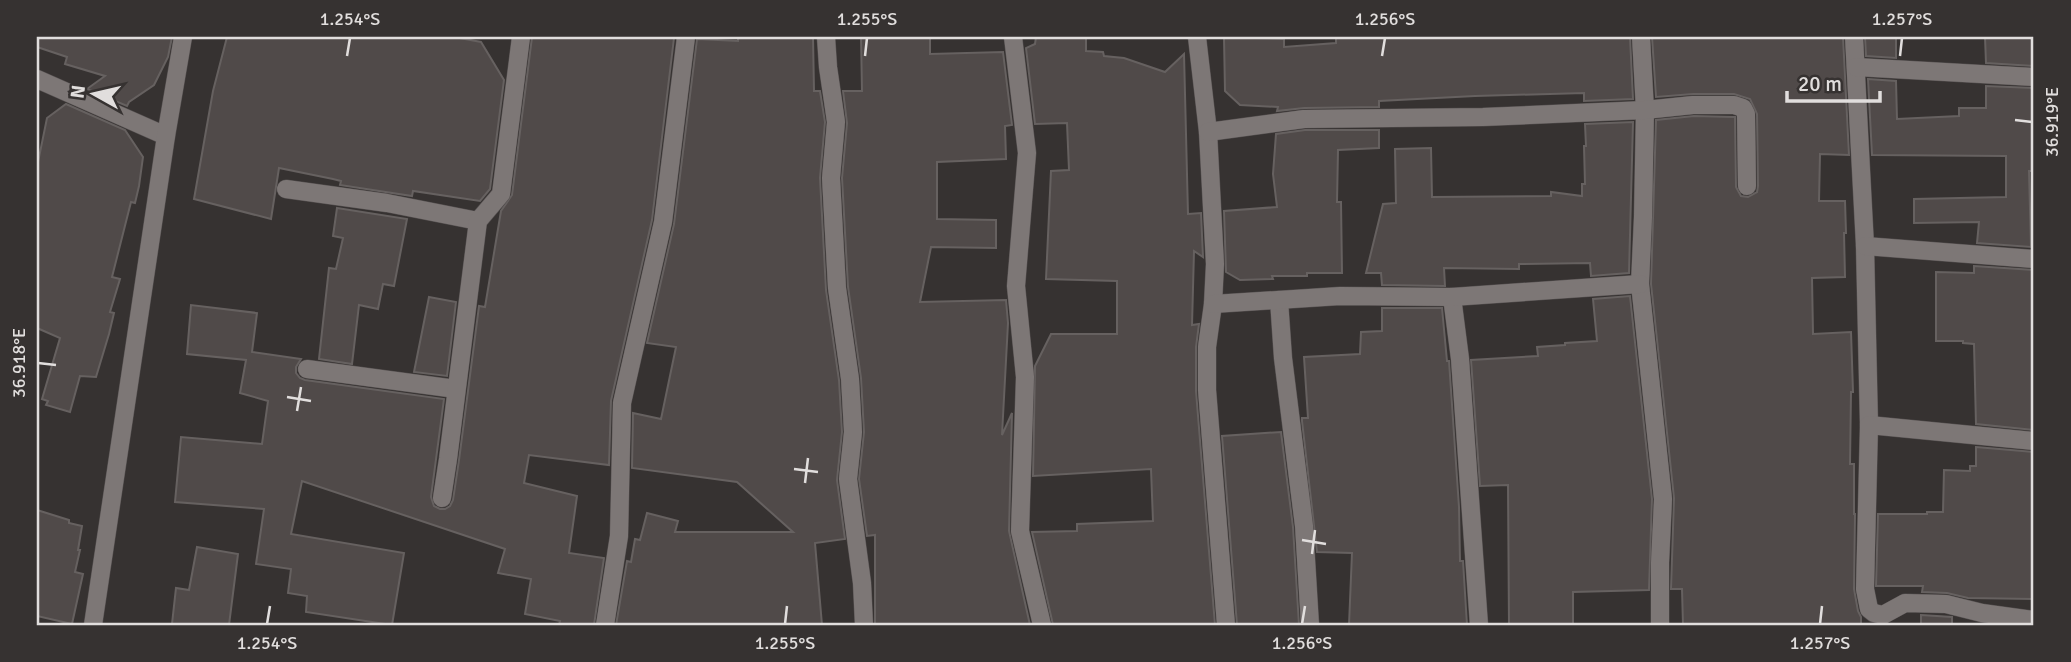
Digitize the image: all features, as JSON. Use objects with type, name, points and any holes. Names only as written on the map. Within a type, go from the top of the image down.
[{"type":"street","points":[[93,625],[183,37]]},
{"type":"street","points":[[442,498],[478,221],[501,194],[521,37]]},
{"type":"street","points":[[605,625],[619,536],[622,403],[663,222],[686,37]]},
{"type":"street","points":[[826,37],[836,122],[831,178],[837,288],[850,379],[853,432],[848,479],[862,583],[864,625]]},
{"type":"street","points":[[1013,37],[1027,153],[1016,286],[1026,377],[1020,531],[1042,625]]},
{"type":"street","points":[[1198,37],[1208,132],[1215,264],[1207,347],[1207,390],[1226,625]]},
{"type":"street","points":[[1641,37],[1645,110],[1640,284],[1663,499],[1660,625]]},
{"type":"street","points":[[1854,37],[1865,246],[1869,425],[1865,589],[1867,604],[1874,619],[1905,603],[1946,604],[1982,613],[2034,620]]},
{"type":"street","points":[[1856,67],[2034,77]]},
{"type":"street","points":[[37,81],[166,136]]},
{"type":"street","points":[[1208,132],[1304,119],[1483,117],[1734,105],[1743,108],[1746,114],[1747,186]]},
{"type":"street","points":[[286,189],[387,203],[478,221]]},
{"type":"street","points":[[1865,246],[2034,259]]},
{"type":"street","points":[[1213,304],[1340,296],[1452,297],[1640,284]]},
{"type":"street","points":[[1452,297],[1460,359],[1479,625]]},
{"type":"street","points":[[1279,300],[1304,526],[1310,625]]},
{"type":"street","points":[[307,369],[456,389]]},
{"type":"street","points":[[1869,425],[2034,441]]},
{"type":"building","points":[[37,37],[172,37],[168,57],[154,85],[127,106],[87,89],[105,76],[65,64],[67,57],[37,47]]},
{"type":"building","points":[[227,37],[454,37],[481,42],[504,80],[490,189],[480,201],[413,191],[412,196],[340,185],[341,181],[279,168],[271,219],[194,199],[213,91]]},
{"type":"building","points":[[532,37],[674,38],[652,220],[611,401],[609,465],[529,455],[524,483],[577,496],[569,553],[604,558],[594,625],[559,625],[560,621],[525,614],[531,579],[498,573],[505,549],[302,481],[291,534],[404,553],[392,625],[306,612],[307,596],[288,593],[291,569],[256,564],[264,509],[175,502],[181,437],[262,444],[268,401],[240,393],[246,360],[187,354],[191,305],[257,313],[252,352],[301,359],[296,373],[305,380],[444,399],[431,497],[434,506],[440,509],[450,506],[459,460],[479,306],[485,307],[501,211],[512,195]]},
{"type":"building","points":[[738,37],[813,37],[814,91],[820,91],[825,122],[820,178],[826,290],[839,380],[842,432],[837,480],[845,539],[815,543],[822,625],[616,625],[627,561],[631,562],[635,539],[640,540],[647,513],[678,521],[675,532],[793,532],[737,482],[632,468],[633,413],[661,419],[676,347],[647,343],[674,224],[697,39],[738,41]]},
{"type":"building","points":[[861,37],[930,37],[930,54],[1003,52],[1012,125],[1005,126],[1006,159],[937,162],[937,219],[996,220],[996,248],[931,247],[920,302],[1006,300],[1008,323],[1002,435],[1012,413],[1009,531],[1030,625],[875,625],[875,535],[867,536],[859,479],[864,432],[861,378],[848,287],[842,178],[847,123],[843,91],[862,91]]},
{"type":"building","points":[[1036,37],[1086,37],[1086,51],[1103,52],[1104,56],[1124,58],[1165,72],[1184,54],[1188,214],[1201,213],[1203,257],[1194,251],[1192,325],[1199,324],[1196,391],[1215,625],[1053,625],[1032,532],[1077,531],[1077,524],[1153,521],[1151,469],[1033,476],[1035,366],[1051,334],[1117,334],[1117,281],[1046,279],[1051,171],[1069,170],[1067,123],[1035,124],[1026,48],[1035,44]]},
{"type":"building","points":[[1224,37],[1284,39],[1284,47],[1336,43],[1336,37],[1630,37],[1633,99],[1584,101],[1584,93],[1475,96],[1379,101],[1379,107],[1277,111],[1278,107],[1240,105],[1225,91]]},
{"type":"building","points":[[1652,37],[1843,37],[1849,155],[1820,154],[1819,201],[1845,201],[1845,277],[1812,278],[1813,334],[1851,332],[1853,392],[1850,464],[1854,464],[1854,589],[1861,625],[1683,625],[1682,589],[1671,589],[1674,498],[1651,284],[1656,120],[1694,116],[1735,117],[1736,187],[1741,196],[1748,197],[1757,192],[1758,186],[1757,114],[1750,99],[1734,94],[1656,97]]},
{"type":"building","points":[[1865,37],[1896,37],[1896,58],[1866,56]]},
{"type":"building","points":[[1985,37],[2034,37],[2034,66],[1986,63]]},
{"type":"building","points":[[1868,79],[1896,81],[1897,119],[1959,116],[1959,108],[1986,108],[1986,86],[2034,88],[2034,171],[2029,171],[2031,247],[1977,243],[1979,222],[1914,223],[1914,199],[2006,197],[2006,156],[1872,155]]},
{"type":"building","points":[[66,104],[125,130],[143,157],[135,203],[131,202],[112,277],[120,279],[110,312],[114,313],[109,334],[96,377],[80,376],[70,412],[46,405],[48,401],[42,399],[60,338],[37,328],[37,167],[47,118]]},
{"type":"building","points":[[1633,122],[1629,273],[1591,276],[1590,263],[1519,264],[1519,269],[1444,268],[1445,286],[1382,285],[1381,273],[1366,273],[1383,204],[1396,203],[1395,149],[1431,148],[1432,197],[1551,196],[1551,192],[1582,196],[1582,184],[1585,184],[1585,124]]},
{"type":"building","points":[[1305,130],[1379,130],[1379,148],[1338,150],[1337,202],[1341,202],[1342,273],[1307,273],[1307,276],[1240,280],[1226,272],[1224,211],[1277,207],[1273,174],[1276,134]]},
{"type":"building","points":[[337,208],[407,219],[394,286],[383,284],[378,309],[359,305],[352,364],[319,359],[329,268],[336,269],[343,238],[333,236]]},
{"type":"building","points":[[1974,266],[2034,270],[2034,430],[1976,424],[1974,344],[1963,341],[1936,341],[1936,272],[1974,273]]},
{"type":"building","points":[[1630,296],[1652,499],[1649,590],[1573,592],[1573,625],[1509,625],[1508,485],[1480,486],[1471,360],[1538,356],[1537,347],[1597,341],[1593,299]]},
{"type":"building","points":[[429,297],[456,302],[447,376],[414,372]]},
{"type":"building","points":[[1382,308],[1442,308],[1449,361],[1460,561],[1463,561],[1467,625],[1349,625],[1352,553],[1317,552],[1302,421],[1302,418],[1308,418],[1304,357],[1360,354],[1361,332],[1382,331]]},
{"type":"building","points":[[1281,432],[1293,527],[1299,625],[1237,625],[1222,436]]},
{"type":"building","points":[[1976,447],[2034,452],[2034,599],[1968,598],[1947,593],[1922,592],[1923,586],[1876,586],[1878,514],[1943,512],[1944,470],[1970,471],[1970,466],[1976,466]]},
{"type":"building","points":[[37,510],[82,526],[75,572],[83,574],[72,624],[37,616]]},
{"type":"building","points":[[197,547],[238,554],[229,625],[172,624],[176,588],[189,590]]},
{"type":"building","points":[[1921,615],[1952,617],[1952,625],[1921,625]]}]
